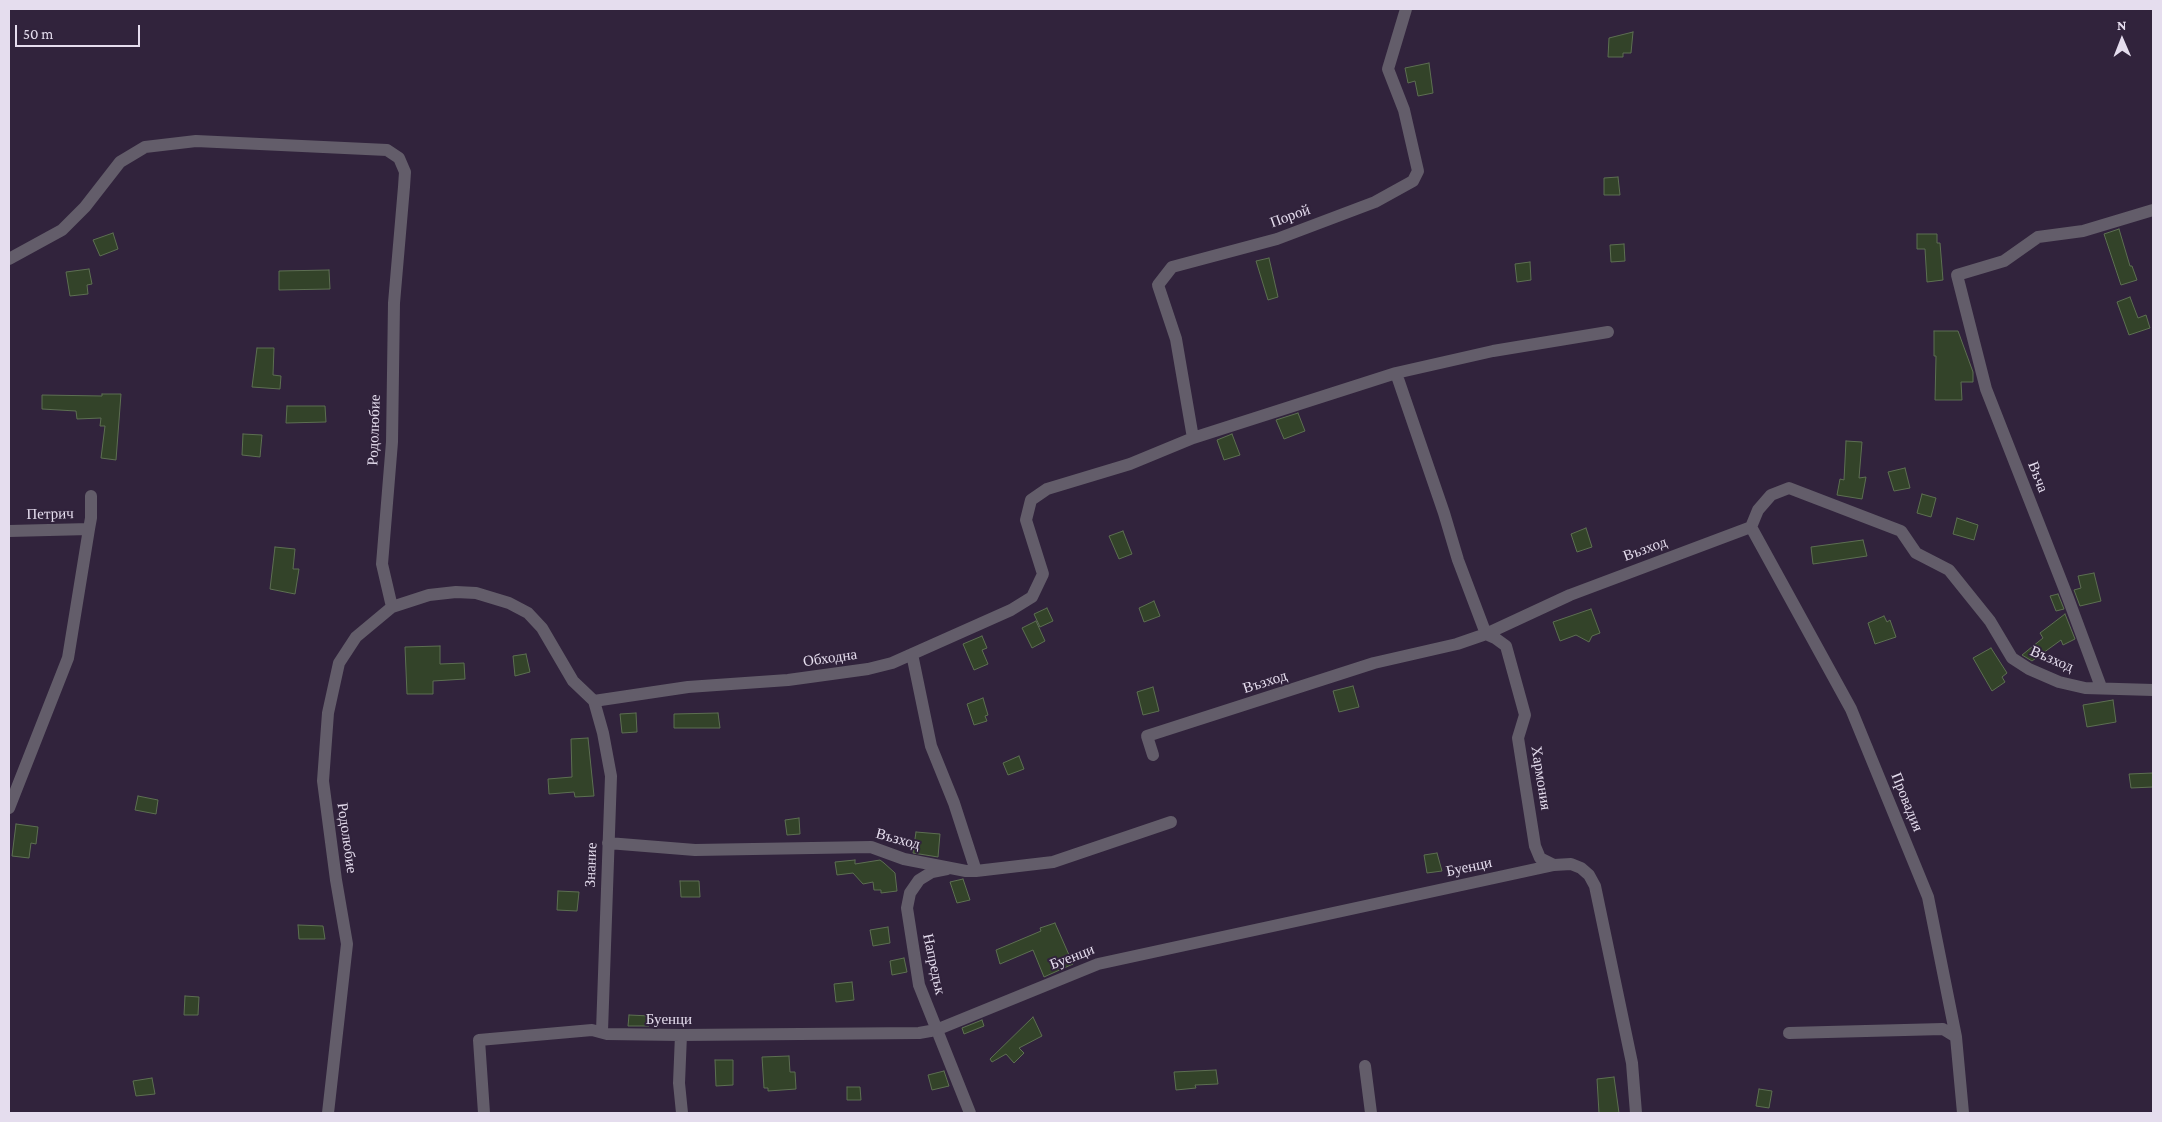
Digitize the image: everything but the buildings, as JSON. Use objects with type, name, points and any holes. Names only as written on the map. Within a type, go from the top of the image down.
[{"type":"street","name":"Порой","points":[[1193,438],[1176,339],[1158,285],[1172,267],[1277,239],[1375,202],[1413,181],[1418,171],[1404,110],[1388,69],[1406,9]]},
{"type":"street","name":"Родолюбие","points":[[9,259],[62,230],[85,206],[120,162],[145,148],[196,141],[386,150],[399,158],[405,172],[394,303],[392,442],[382,564],[392,607],[356,637],[339,663],[328,713],[323,782],[336,880],[347,944],[343,998],[328,1113]]},
{"type":"street","name":"Въча","points":[[2101,687],[2065,589],[1986,389],[1957,275],[2004,261],[2038,237],[2083,231],[2153,210]]},
{"type":"street","name":"Обходна","points":[[594,701],[688,688],[788,680],[868,669],[892,663],[1011,610],[1032,597],[1043,574],[1026,520],[1031,500],[1047,489],[1130,464],[1193,438],[1396,373],[1492,351],[1608,332]]},
{"type":"street","points":[[1396,373],[1444,513],[1458,560],[1486,634]]},
{"type":"street","name":"Възход","points":[[1153,755],[1147,736],[1374,663],[1457,644],[1486,634],[1570,595],[1751,528],[1758,510],[1771,495],[1788,488],[1900,531],[1916,553],[1949,570],[1990,621],[2012,658],[2059,682],[2085,688],[2153,690]]},
{"type":"street","name":"Петрич","points":[[9,531],[89,529],[91,496]]},
{"type":"street","name":"Провадия","points":[[1751,528],[1851,709],[1928,897],[1956,1037],[1962,1113]]},
{"type":"street","points":[[9,808],[68,658],[89,529]]},
{"type":"street","points":[[392,607],[429,595],[456,592],[476,593],[509,603],[528,613],[542,628],[573,681],[594,701]]},
{"type":"street","name":"Хармония","points":[[1486,634],[1506,646],[1525,715],[1518,738],[1535,846],[1540,858],[1554,865]]},
{"type":"street","points":[[912,654],[931,746],[954,803],[976,871]]},
{"type":"street","name":"Знание","points":[[594,701],[612,776],[602,1031]]},
{"type":"street","name":"Възход","points":[[608,843],[696,850],[872,847],[904,859],[976,871],[1053,862],[1171,822]]},
{"type":"street","points":[[1554,865],[1571,864],[1581,868],[1589,875],[1595,886],[1632,1062],[1636,1113]]},
{"type":"street","name":"Буенци","points":[[484,1113],[479,1040],[592,1030],[602,1031],[607,1034],[681,1035],[918,1033],[936,1030],[1098,964],[1554,865]]},
{"type":"street","name":"Напредък","points":[[950,868],[932,872],[919,880],[910,893],[906,908],[919,985],[970,1113]]},
{"type":"street","points":[[1790,1033],[1943,1029],[1956,1037]]},
{"type":"street","points":[[681,1035],[679,1083],[682,1113]]},
{"type":"street","points":[[1365,1066],[1371,1113]]}]
